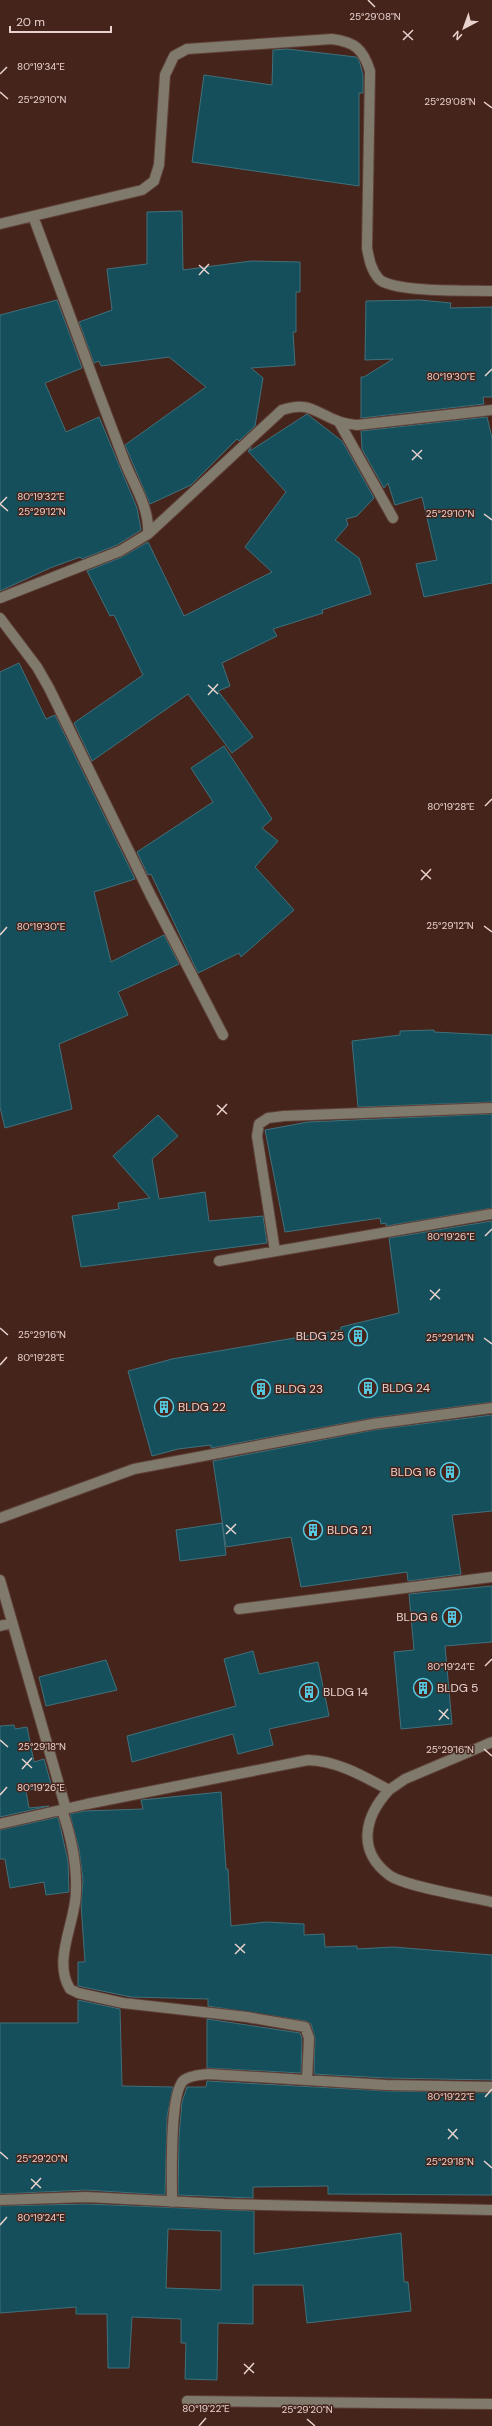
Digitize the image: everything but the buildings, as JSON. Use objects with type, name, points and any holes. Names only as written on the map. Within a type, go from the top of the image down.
[{"type":"street","points":[[0,224],[142,190],[154,181],[159,165],[165,75],[174,56],[187,48],[332,39],[357,46],[365,56],[370,71],[367,248],[370,266],[380,280],[394,286],[418,289],[492,290]]},
{"type":"street","points":[[33,216],[124,462],[145,510],[149,523],[148,534]]},
{"type":"street","points":[[0,598],[120,551],[148,534],[282,410],[296,405],[310,407],[339,422],[356,425],[492,410]]},
{"type":"street","points":[[339,422],[394,518]]},
{"type":"street","points":[[0,618],[37,667],[49,688],[151,896],[223,1035]]},
{"type":"street","points":[[275,1251],[257,1136],[259,1124],[268,1118],[284,1116],[492,1108]]},
{"type":"street","points":[[219,1261],[492,1214]]},
{"type":"street","points":[[0,1518],[134,1469],[373,1424],[492,1408]]},
{"type":"street","points":[[238,1609],[492,1577]]},
{"type":"street","points":[[0,1580],[64,1809],[74,1855],[76,1892],[65,1949],[63,1972],[70,1989],[78,1993],[123,2003],[247,2017],[305,2027],[309,2034],[307,2080]]},
{"type":"street","points":[[0,1626],[12,1622]]},
{"type":"street","points":[[492,1742],[405,1779],[389,1790],[378,1801],[371,1816],[366,1838],[370,1851],[389,1875],[404,1882],[492,1902]]},
{"type":"street","points":[[0,1824],[64,1809],[308,1760],[325,1760],[342,1766],[389,1790]]},
{"type":"street","points":[[172,2202],[174,2109],[177,2091],[184,2080],[194,2076],[208,2074],[307,2080],[492,2087]]},
{"type":"street","points":[[0,2200],[71,2197],[172,2202],[492,2210]]},
{"type":"street","points":[[187,2401],[492,2404]]},
{"type":"place","name":"BLDG 25","points":[[358,1336]]},
{"type":"place","name":"BLDG 24","points":[[368,1388]]},
{"type":"place","name":"BLDG 23","points":[[261,1389]]},
{"type":"place","name":"BLDG 22","points":[[164,1407]]},
{"type":"place","name":"BLDG 16","points":[[450,1472]]},
{"type":"place","name":"BLDG 21","points":[[313,1530]]},
{"type":"place","name":"BLDG 6","points":[[452,1617]]},
{"type":"place","name":"BLDG 5","points":[[423,1688]]},
{"type":"place","name":"BLDG 14","points":[[309,1692]]}]
